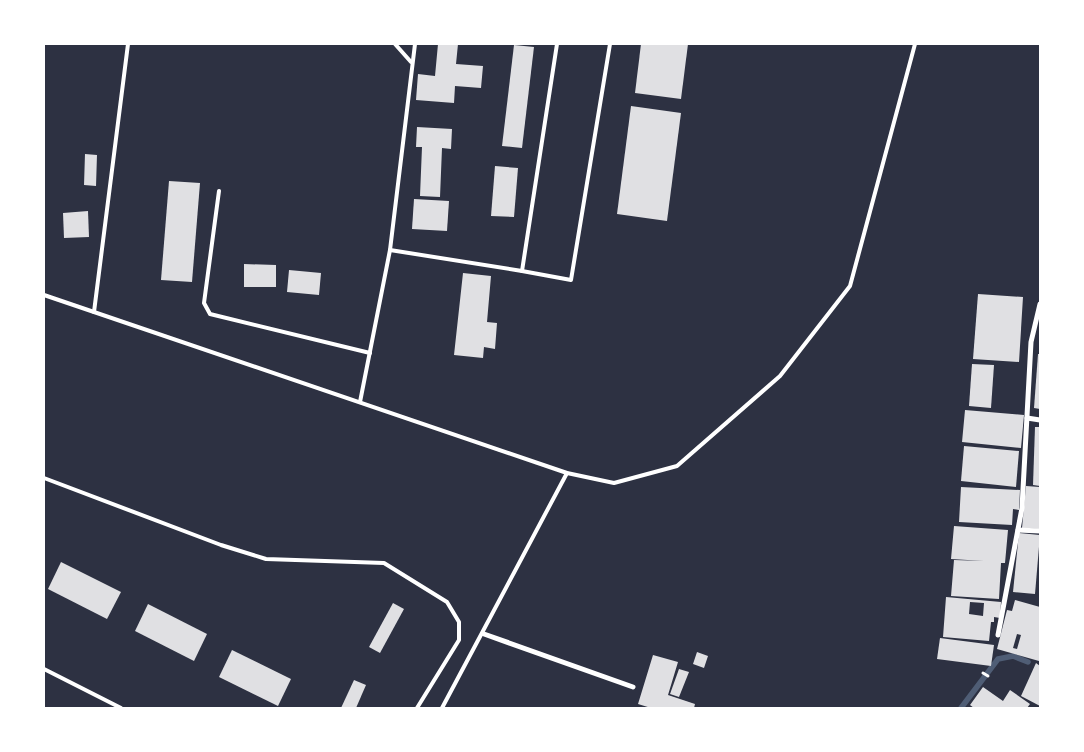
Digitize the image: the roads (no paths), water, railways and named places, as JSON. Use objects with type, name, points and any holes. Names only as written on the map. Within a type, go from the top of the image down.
[{"type":"street","points":[[998,635],[1022,508],[1031,342],[1040,304]]},
{"type":"street","points":[[1027,418],[1040,420]]},
{"type":"street","points":[[1018,530],[1040,532]]},
{"type":"street","points":[[484,634],[633,687]]},
{"type":"lane","points":[[94,312],[128,44]]},
{"type":"lane","points":[[394,44],[412,62]]},
{"type":"lane","points":[[360,402],[390,250],[414,44]]},
{"type":"lane","points":[[522,271],[557,44]]},
{"type":"lane","points":[[390,250],[571,280],[610,44]]},
{"type":"lane","points":[[44,295],[568,473],[614,483],[677,466],[780,376],[850,286],[915,44]]},
{"type":"lane","points":[[219,191],[204,303],[210,314],[370,353]]},
{"type":"lane","points":[[442,708],[484,634],[568,473]]},
{"type":"lane","points":[[44,478],[221,545],[266,559],[384,563],[447,602],[458,622],[459,640],[417,708]]},
{"type":"lane","points":[[44,669],[121,708]]},
{"type":"waterway","points":[[961,708],[998,659],[1013,656],[1028,662]]}]
